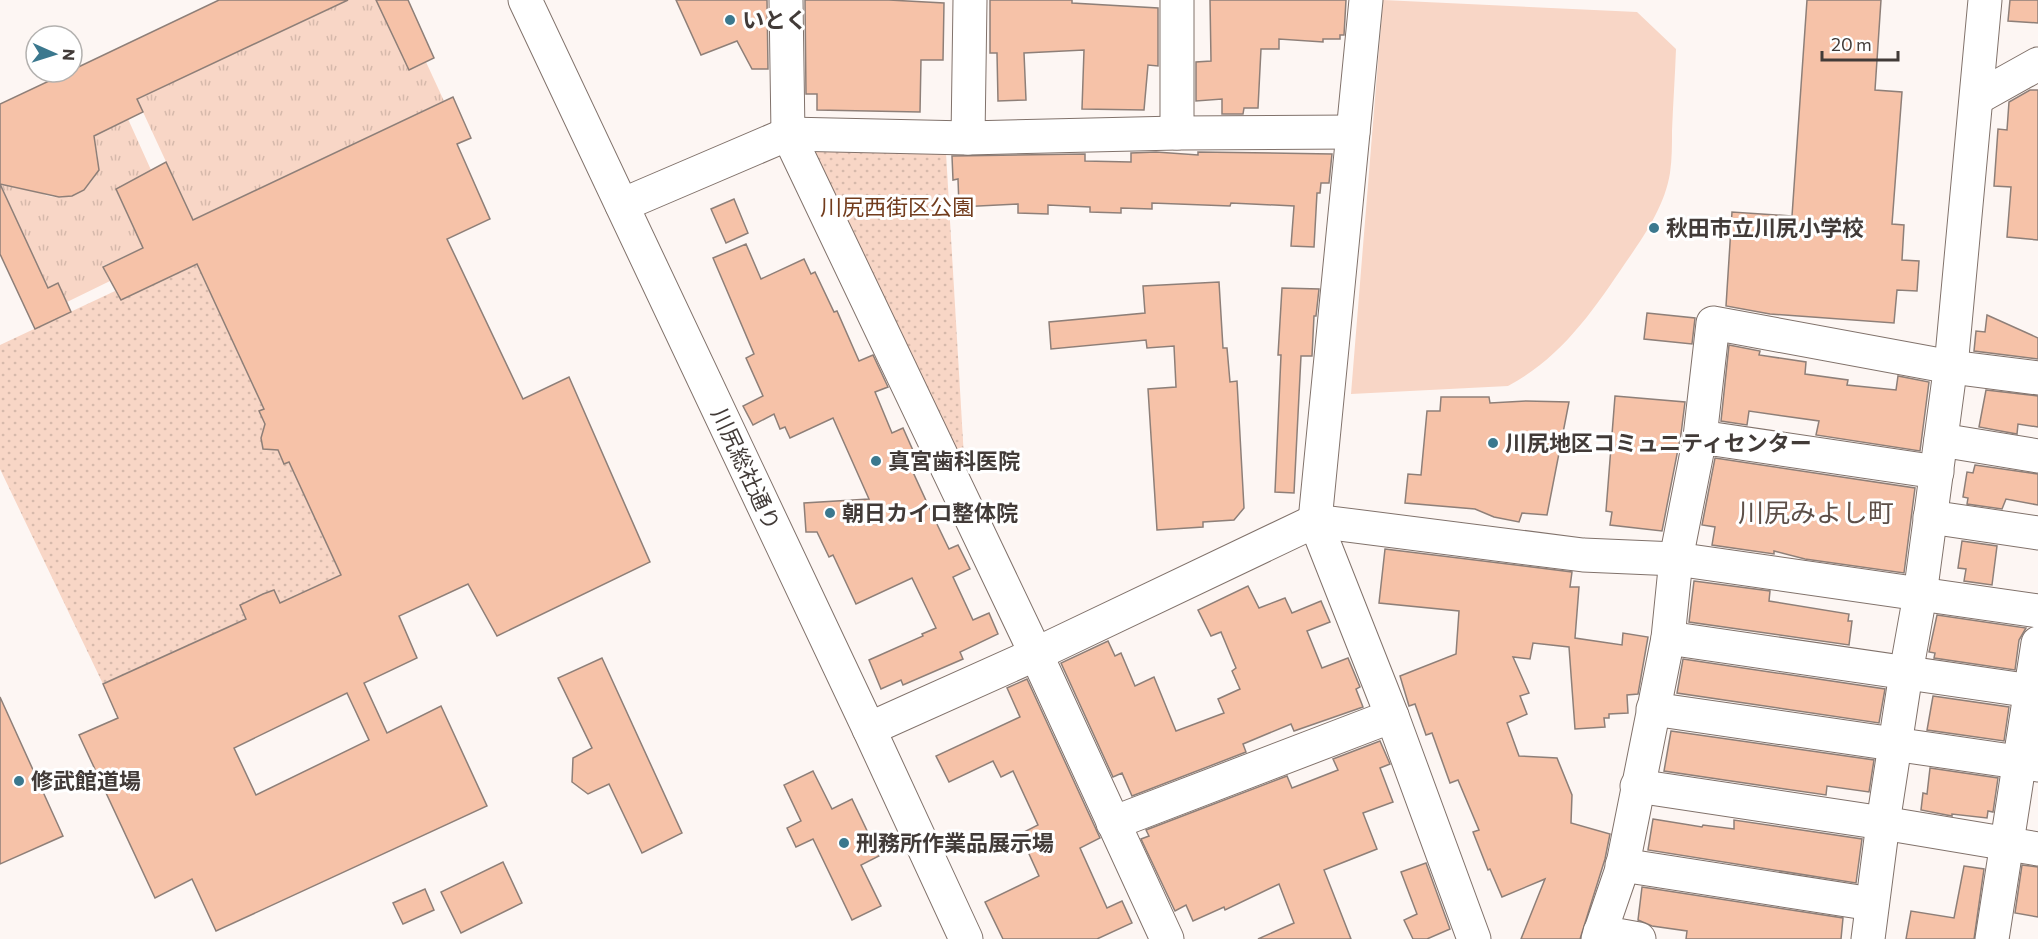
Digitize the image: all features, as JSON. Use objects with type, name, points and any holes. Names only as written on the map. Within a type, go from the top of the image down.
[{"type":"street","name":"川尻総社通り","points":[[525,0],[966,939]]},
{"type":"street","points":[[786,0],[788,134],[1036,654],[1167,939]]},
{"type":"street","points":[[968,138],[970,0]]},
{"type":"street","points":[[1177,0],[1177,133]]},
{"type":"street","points":[[1366,0],[1316,521],[1392,716],[1474,939]]},
{"type":"street","points":[[1868,939],[1894,745],[1920,595],[1951,367],[1977,98],[1984,0]]},
{"type":"street","points":[[1977,98],[2038,64]]},
{"type":"street","points":[[622,205],[788,134],[968,138],[1353,132]]},
{"type":"street","points":[[1639,939],[1599,936],[1622,866],[1668,638],[1676,559],[1700,437],[1713,323],[1951,367],[2038,378]]},
{"type":"street","points":[[1700,437],[1939,456],[2038,456]]},
{"type":"street","points":[[1930,518],[2038,532]]},
{"type":"street","points":[[869,729],[1036,654],[1316,521],[1583,555],[1676,559],[2038,611]]},
{"type":"street","points":[[1668,638],[2035,691]]},
{"type":"street","points":[[1992,939],[2023,847],[2038,642]]},
{"type":"street","points":[[1653,709],[2029,763]]},
{"type":"street","points":[[1113,823],[1392,716]]},
{"type":"street","points":[[1637,786],[1883,823],[2023,847]]},
{"type":"street","points":[[1622,866],[1872,904]]},
{"type":"green space","points":[[348,0],[376,0],[409,70],[426,62],[444,101],[193,220],[137,99]]},
{"type":"green space","points":[[1383,0],[1637,12],[1676,49],[1671,168],[1659,208],[1633,252],[1574,332],[1544,362],[1508,386],[1351,394]]},
{"type":"green space","points":[[119,99],[151,170],[116,190],[139,240],[178,232],[103,266],[110,281],[67,302],[58,283],[48,288],[0,184],[0,154],[41,193],[59,197],[77,193],[91,182],[96,173],[98,157],[92,137]]},
{"type":"green space","name":"川尻西街区公園","points":[[813,149],[946,153],[966,491]]},
{"type":"green space","points":[[197,264],[264,409],[259,412],[267,428],[262,436],[263,446],[278,450],[284,464],[289,462],[341,575],[280,603],[274,590],[240,605],[246,619],[103,684],[0,469],[0,345],[115,291],[121,300]]},
{"type":"building","points":[[219,0],[348,0],[137,99],[143,112],[94,136],[99,170],[84,190],[72,196],[59,197],[0,184],[0,104],[42,84],[84,84],[84,64]]},
{"type":"building","points":[[376,0],[408,0],[434,58],[409,70]]},
{"type":"building","name":"いとく","points":[[676,0],[767,0],[768,69],[752,69],[737,41],[701,55]]},
{"type":"building","points":[[805,0],[889,0],[944,3],[943,60],[921,60],[920,112],[817,110],[817,94],[806,94]]},
{"type":"building","points":[[990,0],[1072,0],[1072,3],[1158,8],[1158,66],[1148,65],[1144,110],[1082,109],[1084,50],[1024,53],[1026,100],[998,101],[997,53],[990,53]]},
{"type":"building","points":[[1210,0],[1346,0],[1344,35],[1340,35],[1340,39],[1323,39],[1323,42],[1279,39],[1279,49],[1261,49],[1258,108],[1244,108],[1243,114],[1222,114],[1222,99],[1196,101],[1196,62],[1211,61]]},
{"type":"building","points":[[1807,0],[1881,0],[1875,90],[1902,92],[1892,224],[1904,225],[1902,260],[1919,261],[1917,291],[1897,290],[1894,323],[1770,314],[1726,306],[1732,212],[1792,216]]},
{"type":"building","points":[[2010,0],[2038,0],[2038,23],[2008,21]]},
{"type":"building","points":[[2030,90],[2038,90],[2038,240],[2007,237],[2011,187],[1994,186],[1998,129],[2007,130],[2009,102]]},
{"type":"building","points":[[453,97],[471,138],[457,144],[490,219],[447,239],[523,399],[569,377],[650,562],[497,636],[468,584],[399,616],[417,658],[364,683],[387,733],[441,706],[487,806],[216,931],[192,879],[155,898],[79,735],[118,718],[103,684],[246,619],[240,605],[263,594],[274,590],[280,603],[341,575],[289,462],[284,464],[278,450],[263,449],[261,438],[265,424],[259,411],[264,409],[197,264],[121,300],[103,267],[143,248],[116,189],[166,162],[193,220]],"holes":[[[347,693],[369,740],[256,795],[234,748]]]},
{"type":"building","points":[[1198,152],[1332,154],[1329,183],[1321,183],[1320,193],[1317,193],[1314,247],[1291,246],[1294,206],[1152,203],[1152,209],[1121,208],[1121,213],[1090,212],[1090,207],[1048,205],[1048,214],[1018,213],[1018,204],[959,207],[958,179],[953,180],[952,156],[1085,154],[1085,161],[1131,162],[1131,153],[1198,155]]},
{"type":"building","points":[[0,184],[48,288],[58,283],[71,312],[35,329],[0,254]]},
{"type":"building","points":[[734,199],[748,233],[726,243],[711,209]]},
{"type":"building","points":[[746,244],[761,279],[804,259],[811,274],[815,272],[834,312],[837,311],[859,361],[873,355],[888,387],[875,392],[892,433],[903,428],[915,455],[907,459],[934,518],[949,549],[958,545],[970,569],[953,577],[973,620],[989,613],[998,634],[960,652],[963,659],[903,685],[901,680],[881,689],[869,660],[936,628],[912,578],[856,604],[833,555],[829,557],[817,532],[806,532],[804,503],[869,499],[833,418],[790,438],[785,427],[780,429],[774,414],[753,425],[743,406],[763,396],[746,358],[754,354],[713,258]]},
{"type":"building","points":[[1219,282],[1223,348],[1227,348],[1230,382],[1237,381],[1244,508],[1234,520],[1203,522],[1203,527],[1157,530],[1148,389],[1176,387],[1174,346],[1147,348],[1146,340],[1051,349],[1049,322],[1145,313],[1143,286]]},
{"type":"building","points":[[1282,288],[1319,289],[1316,316],[1314,316],[1312,356],[1301,356],[1294,493],[1275,492]]},
{"type":"building","points":[[1647,313],[1695,318],[1692,344],[1644,339]]},
{"type":"building","points":[[1987,315],[2038,338],[2038,359],[1974,351],[1976,331],[1985,332]]},
{"type":"building","points":[[1729,345],[1760,351],[1759,355],[1806,362],[1805,374],[1848,380],[1847,385],[1896,390],[1898,376],[1929,382],[1920,451],[1816,435],[1819,421],[1749,411],[1747,425],[1721,421]]},
{"type":"building","points":[[1986,390],[2038,396],[2038,427],[2018,424],[2017,434],[1979,427]]},
{"type":"building","points":[[1615,396],[1685,402],[1662,531],[1610,525],[1612,512],[1606,511]]},
{"type":"building","name":"川尻地区コミュニティセンター","points":[[1441,397],[1489,397],[1490,403],[1569,402],[1547,515],[1522,513],[1519,522],[1494,517],[1475,509],[1405,503],[1408,474],[1421,475],[1427,411],[1440,411]]},
{"type":"building","points":[[1715,458],[1915,488],[1904,573],[1805,559],[1774,551],[1774,554],[1712,545],[1715,527],[1702,525]]},
{"type":"building","points":[[1975,465],[2038,474],[2038,505],[2006,499],[2002,509],[1967,504],[1968,498],[1963,497],[1967,472],[1973,473]]},
{"type":"building","points":[[1962,541],[1997,546],[1992,585],[1964,581],[1966,569],[1958,568]]},
{"type":"building","points":[[1385,549],[1572,572],[1570,587],[1579,587],[1575,638],[1622,645],[1623,633],[1648,637],[1638,694],[1627,695],[1628,713],[1609,714],[1609,718],[1604,718],[1605,727],[1575,729],[1569,647],[1533,643],[1530,659],[1513,657],[1529,693],[1520,696],[1527,714],[1507,723],[1519,756],[1557,758],[1572,795],[1571,823],[1610,834],[1605,859],[1580,939],[1521,939],[1545,879],[1502,897],[1473,832],[1479,830],[1458,780],[1450,783],[1432,733],[1426,735],[1415,704],[1409,706],[1400,676],[1456,654],[1459,611],[1379,603]]},
{"type":"building","points":[[1694,581],[1770,591],[1769,601],[1849,614],[1848,621],[1852,621],[1849,645],[1689,622]]},
{"type":"building","points":[[1248,586],[1259,608],[1285,598],[1292,613],[1321,601],[1330,622],[1307,631],[1322,668],[1348,658],[1360,687],[1356,689],[1363,707],[1294,731],[1291,724],[1243,744],[1246,752],[1132,796],[1122,773],[1113,777],[1061,663],[1108,641],[1115,656],[1121,653],[1135,686],[1154,677],[1176,731],[1224,713],[1218,699],[1240,689],[1232,671],[1236,668],[1221,632],[1211,636],[1198,610]]},
{"type":"building","points":[[1937,615],[2026,628],[2019,640],[2015,670],[1934,658],[1935,653],[1929,652]]},
{"type":"building","points":[[602,658],[682,833],[642,853],[609,784],[588,794],[572,782],[573,758],[592,748],[558,678]]},
{"type":"building","points":[[1683,659],[1885,689],[1879,723],[1677,693]]},
{"type":"building","points":[[1027,679],[1100,838],[1080,848],[1107,908],[1122,901],[1132,923],[1097,939],[1003,939],[985,902],[1039,876],[1020,834],[1038,825],[1013,771],[1001,777],[993,761],[949,782],[936,756],[1020,717],[1007,688]]},
{"type":"building","points":[[1933,696],[2009,707],[2004,741],[1927,730]]},
{"type":"building","name":"修武館道場","points":[[0,697],[63,836],[0,864]]},
{"type":"building","points":[[1671,731],[1874,760],[1869,792],[1827,786],[1826,795],[1664,771]]},
{"type":"building","points":[[1380,741],[1390,764],[1380,768],[1393,802],[1363,813],[1377,849],[1324,870],[1351,939],[1258,939],[1294,923],[1279,884],[1225,910],[1224,907],[1193,921],[1186,905],[1175,911],[1141,839],[1149,836],[1146,830],[1287,776],[1292,788],[1338,770],[1333,759]]},
{"type":"building","points":[[1930,768],[1998,778],[1993,812],[1988,811],[1987,818],[1952,814],[1952,816],[1921,810],[1923,793],[1927,794]]},
{"type":"building","name":"刑務所作業品展示場","points":[[813,771],[832,809],[852,799],[879,856],[861,865],[881,906],[852,920],[813,839],[796,847],[787,828],[801,821],[784,785]]},
{"type":"building","points":[[1653,819],[1702,827],[1703,825],[1734,829],[1734,820],[1862,839],[1856,883],[1648,850]]},
{"type":"building","points":[[503,862],[522,903],[461,933],[441,892]]},
{"type":"building","points":[[1426,863],[1450,929],[1427,939],[1413,939],[1404,920],[1417,914],[1401,872]]},
{"type":"building","points":[[2022,865],[2038,867],[2038,917],[2015,913]]},
{"type":"building","points":[[1964,866],[1984,869],[1974,939],[1906,939],[1911,911],[1954,918]]},
{"type":"building","points":[[1642,887],[1843,918],[1841,939],[1686,939],[1687,931],[1652,926],[1638,920]]},
{"type":"building","points":[[425,889],[434,910],[403,924],[393,903]]},
{"type":"place","name":"いとく","points":[[730,20]]},
{"type":"place","name":"秋田市立川尻小学校","points":[[1654,228]]},
{"type":"place","name":"川尻地区コミュニティセンター","points":[[1493,443]]},
{"type":"place","name":"真宮歯科医院","points":[[876,461]]},
{"type":"place","name":"朝日カイロ整体院","points":[[830,513]]},
{"type":"place","name":"修武館道場","points":[[19,781]]},
{"type":"place","name":"刑務所作業品展示場","points":[[844,843]]},
{"type":"district","name":"川尻みよし町","points":[[1816,513]]}]
